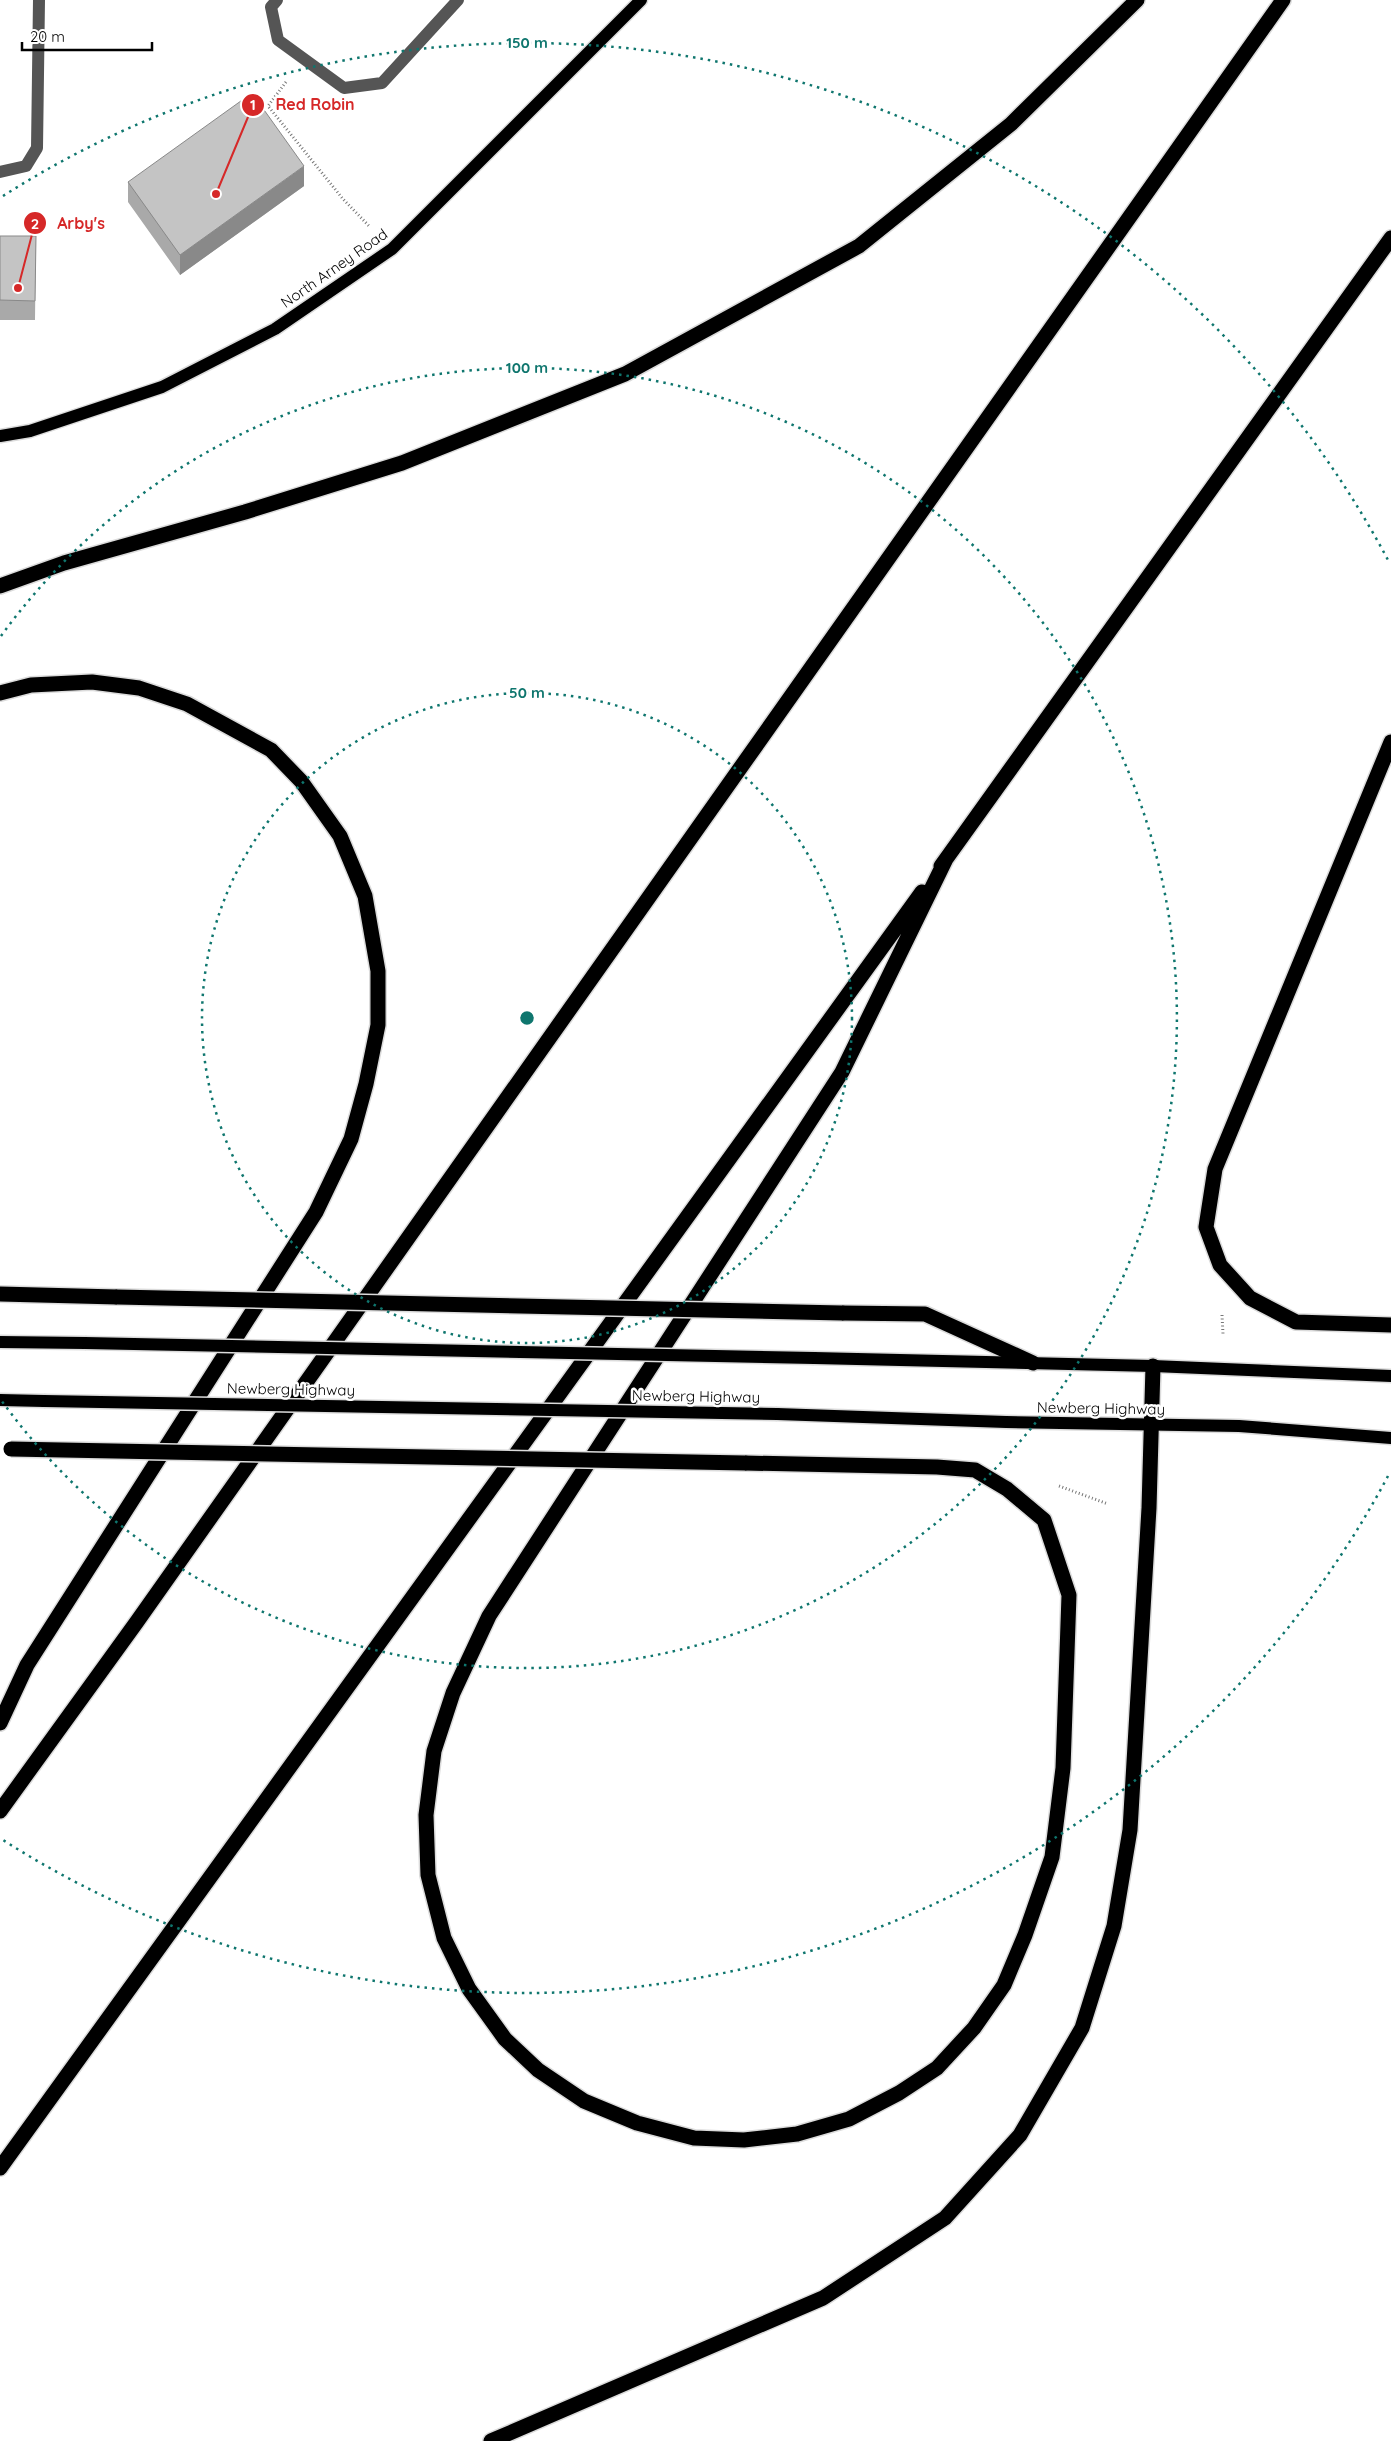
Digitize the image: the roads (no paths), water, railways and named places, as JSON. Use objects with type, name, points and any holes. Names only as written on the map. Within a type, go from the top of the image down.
[{"type":"highway","points":[[0,586],[64,563],[245,512],[402,463],[625,374],[859,246],[1011,124],[1137,0]]},
{"type":"highway","points":[[0,1811],[136,1623],[1283,0]]},
{"type":"highway","points":[[0,2168],[946,859],[1391,238]]},
{"type":"highway","points":[[0,693],[31,685],[92,682],[139,688],[187,704],[271,750],[301,782],[340,836],[365,896],[378,971],[378,1025],[366,1084],[351,1139],[316,1212],[27,1664],[0,1723]]},
{"type":"highway","points":[[1391,742],[1215,1168],[1206,1227],[1220,1265],[1250,1298],[1296,1322],[1391,1325]]},
{"type":"highway","points":[[5,1449],[745,1463],[937,1467],[975,1470],[1007,1489],[1044,1520],[1069,1594],[1063,1768],[1052,1857],[1025,1935],[1004,1985],[974,2028],[937,2068],[899,2094],[850,2120],[797,2134],[744,2140],[694,2138],[637,2123],[584,2101],[538,2070],[505,2039],[469,1990],[444,1938],[428,1875],[426,1816],[434,1751],[453,1694],[489,1616],[842,1072],[946,859]]},
{"type":"highway","points":[[0,1294],[925,1314],[1033,1363]]},
{"type":"highway","points":[[491,2441],[823,2298],[945,2218],[1020,2135],[1082,2028],[1114,1926],[1130,1830],[1152,1426],[1153,1366]]},
{"type":"main road","name":"North Arney Road","points":[[0,436],[30,431],[162,386],[275,329],[392,249],[641,0]]},
{"type":"main road","points":[[0,1342],[1033,1363],[1391,1376]]},
{"type":"main road","name":"Newberg Highway","points":[[0,1400],[777,1414],[1152,1426],[1239,1426],[1391,1438]]},
{"type":"lane","points":[[0,172],[26,166],[37,148],[39,0]]},
{"type":"lane","points":[[272,2],[278,40],[344,88],[382,83],[458,0]]},
{"type":"place","name":"Red Robin","points":[[216,194]]},
{"type":"place","name":"Arby's","points":[[18,288]]}]
